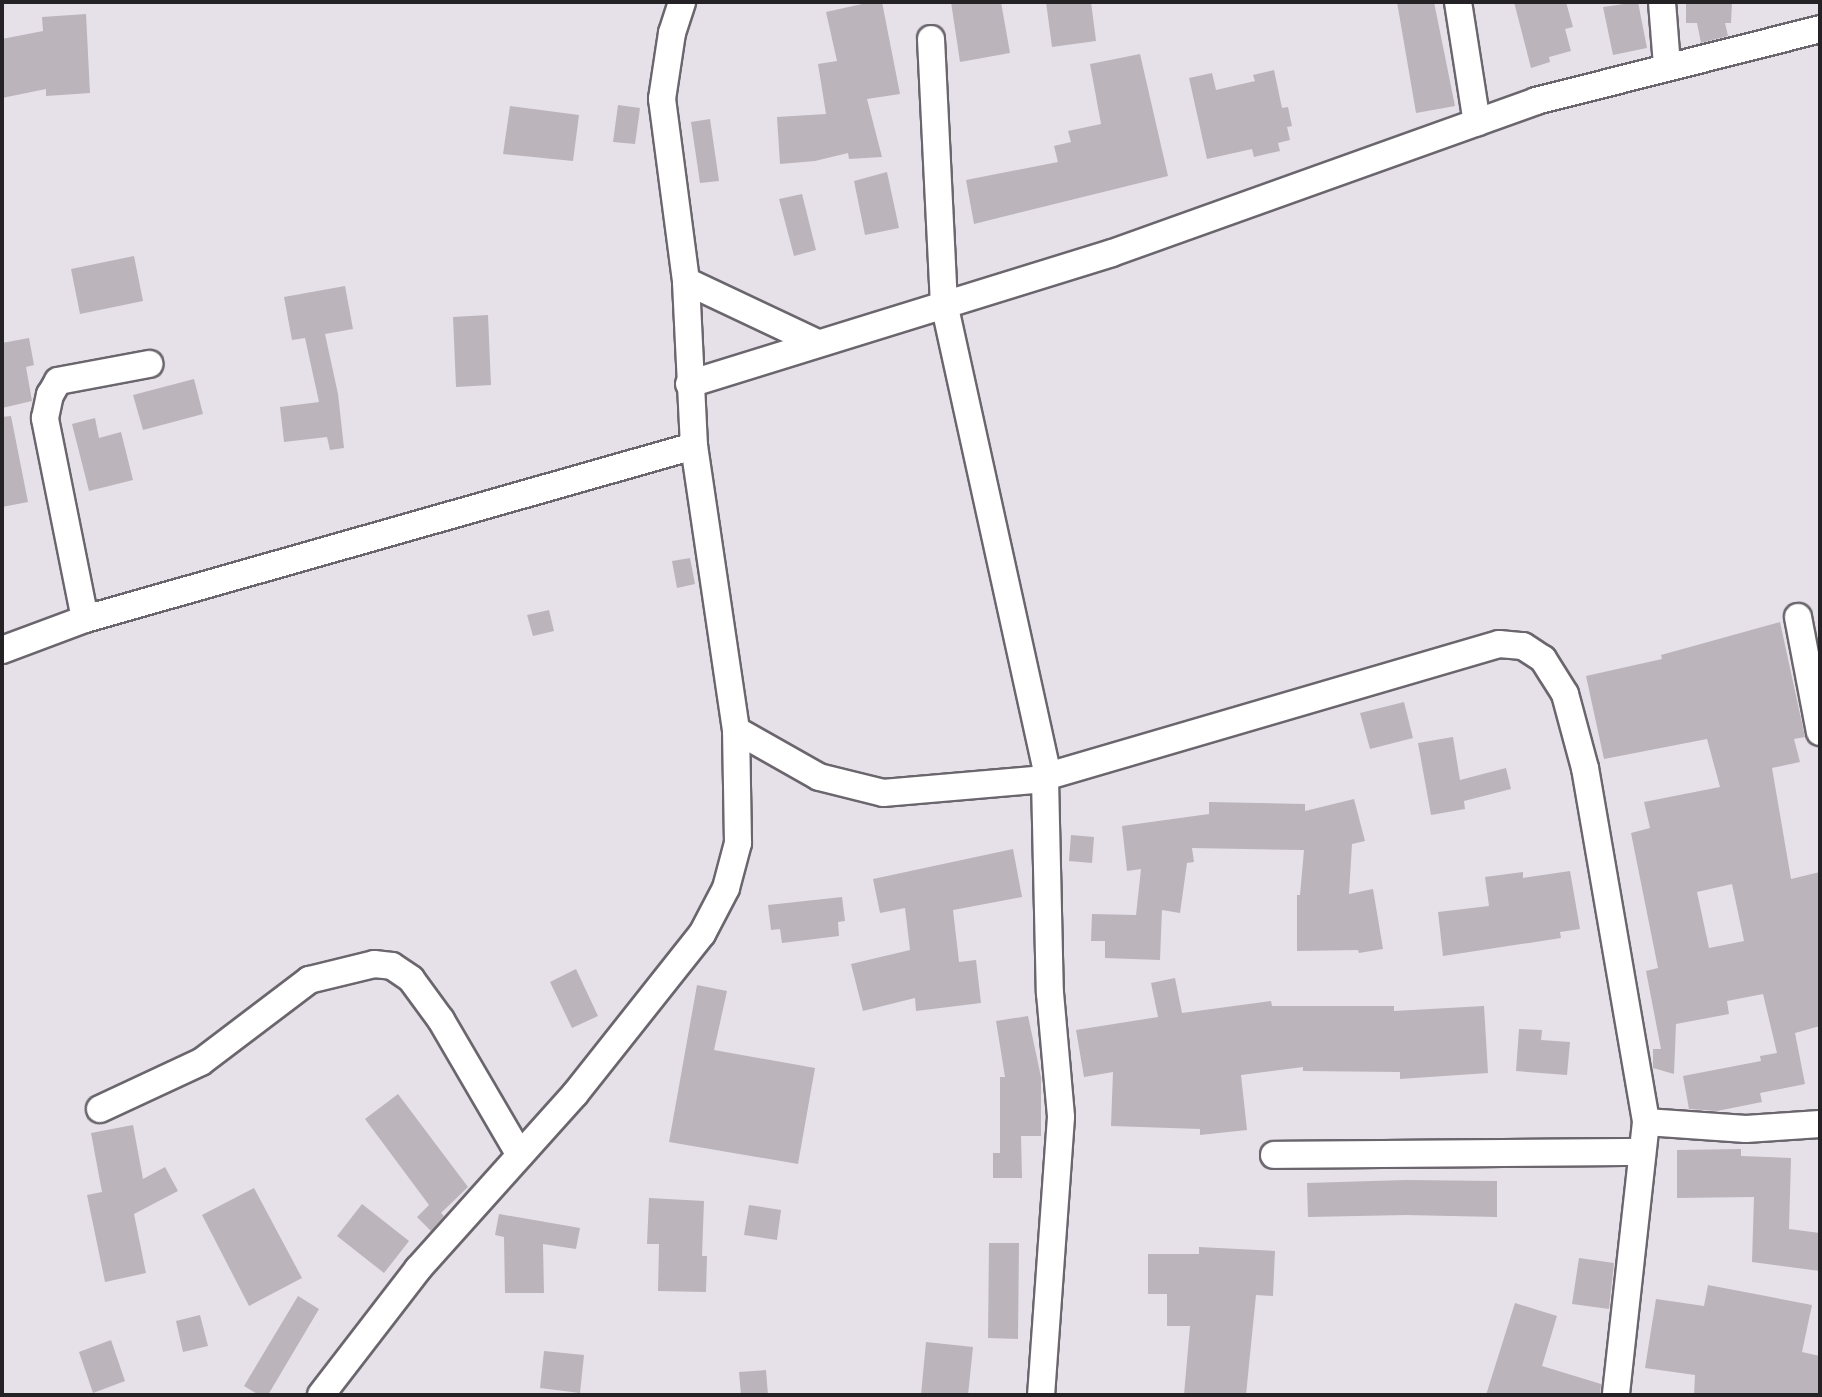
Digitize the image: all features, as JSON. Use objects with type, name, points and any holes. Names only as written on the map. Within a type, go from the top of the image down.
[{"type":"street","points":[[321,1395],[418,1269],[575,1094],[702,934],[726,888],[738,843],[736,730],[694,446],[686,281],[662,99],[672,33],[682,2]]},
{"type":"street","points":[[1458,2],[1477,123]]},
{"type":"street","points":[[1662,2],[1667,66]]},
{"type":"street","points":[[689,384],[815,342],[1112,253],[1536,101],[1820,29]]},
{"type":"street","points":[[931,39],[944,303],[1046,777],[1050,993],[1061,1117],[1041,1395]]},
{"type":"street","points":[[686,281],[815,342]]},
{"type":"street","points":[[85,619],[45,418],[50,395],[58,381],[149,364]]},
{"type":"street","points":[[2,650],[85,619],[694,446]]},
{"type":"street","points":[[1798,617],[1820,732]]},
{"type":"street","points":[[736,730],[819,777],[883,793],[1046,777],[1499,644],[1523,646],[1543,659],[1565,694],[1577,739],[1624,984],[1646,1122],[1616,1395]]},
{"type":"street","points":[[100,1109],[201,1062],[309,980],[374,964],[392,966],[411,979],[441,1020],[520,1155]]},
{"type":"street","points":[[1646,1122],[1746,1129],[1820,1124]]},
{"type":"street","points":[[1274,1155],[1642,1152]]},
{"type":"building","points":[[882,2],[900,94],[867,99],[882,157],[849,159],[848,153],[815,161],[780,164],[777,117],[826,114],[818,64],[837,61],[826,12]]},
{"type":"building","points":[[951,2],[1001,2],[1010,53],[960,62]]},
{"type":"building","points":[[1046,2],[1091,2],[1096,41],[1052,47]]},
{"type":"building","points":[[1397,2],[1434,2],[1455,106],[1416,113]]},
{"type":"building","points":[[1514,2],[1566,2],[1573,27],[1565,29],[1571,51],[1549,57],[1550,62],[1531,68]]},
{"type":"building","points":[[1638,2],[1647,48],[1613,55],[1603,7]]},
{"type":"building","points":[[1686,2],[1732,2],[1731,23],[1725,23],[1728,36],[1701,43],[1697,23],[1686,23]]},
{"type":"building","points":[[86,14],[90,93],[46,96],[46,89],[2,98],[2,39],[43,31],[42,17]]},
{"type":"building","points":[[1140,54],[1168,176],[974,224],[966,180],[1058,162],[1054,146],[1071,142],[1068,131],[1101,124],[1090,64]]},
{"type":"building","points":[[1274,70],[1282,108],[1288,107],[1292,126],[1287,127],[1290,140],[1278,143],[1280,151],[1254,157],[1252,149],[1207,159],[1189,78],[1212,73],[1216,90],[1255,81],[1253,75]]},
{"type":"building","points":[[618,105],[640,108],[635,144],[613,142]]},
{"type":"building","points":[[510,106],[579,115],[573,161],[503,154]]},
{"type":"building","points":[[710,119],[719,181],[700,183],[691,122]]},
{"type":"building","points":[[887,172],[899,228],[865,235],[854,181]]},
{"type":"building","points":[[802,194],[816,250],[794,256],[779,199]]},
{"type":"building","points":[[134,256],[143,301],[80,314],[71,269]]},
{"type":"building","points":[[345,286],[353,329],[325,334],[338,394],[344,448],[330,450],[327,437],[284,442],[280,407],[319,402],[305,338],[292,340],[284,297]]},
{"type":"building","points":[[488,315],[491,385],[456,387],[453,317]]},
{"type":"building","points":[[29,338],[34,365],[26,367],[32,401],[2,408],[2,343]]},
{"type":"building","points":[[194,379],[203,414],[143,430],[133,395]]},
{"type":"building","points":[[11,416],[28,502],[2,507],[2,417]]},
{"type":"building","points":[[95,418],[99,438],[121,432],[133,480],[89,491],[72,424]]},
{"type":"building","points":[[690,558],[695,584],[677,588],[672,561]]},
{"type":"building","points":[[549,610],[554,631],[533,636],[527,615]]},
{"type":"building","points":[[1780,622],[1805,737],[1794,739],[1800,762],[1772,768],[1791,879],[1820,872],[1820,1026],[1795,1033],[1805,1084],[1760,1093],[1762,1102],[1717,1111],[1689,1109],[1683,1076],[1761,1061],[1760,1056],[1777,1053],[1763,994],[1727,1001],[1729,1014],[1676,1024],[1674,1074],[1653,1068],[1653,1049],[1661,1049],[1646,971],[1658,968],[1631,833],[1650,828],[1644,802],[1720,787],[1707,739],[1604,759],[1586,676],[1662,659],[1661,655]],"holes":[[[1732,884],[1744,941],[1709,948],[1697,892]]]},
{"type":"building","points":[[1404,702],[1413,738],[1370,749],[1360,713]]},
{"type":"building","points":[[1453,737],[1460,780],[1506,768],[1511,789],[1464,801],[1465,809],[1431,815],[1418,743]]},
{"type":"building","points":[[1354,799],[1365,841],[1352,844],[1349,894],[1373,889],[1383,949],[1359,953],[1358,950],[1297,951],[1297,895],[1300,895],[1304,850],[1192,848],[1194,862],[1187,863],[1180,913],[1162,910],[1160,960],[1105,958],[1105,941],[1091,941],[1092,914],[1136,915],[1141,869],[1127,871],[1122,826],[1209,814],[1209,802],[1305,804],[1305,811]]},
{"type":"building","points":[[1071,835],[1094,837],[1092,863],[1069,861]]},
{"type":"building","points":[[1013,849],[1022,897],[953,910],[959,962],[976,960],[981,1003],[916,1011],[915,998],[863,1011],[851,964],[910,950],[905,908],[880,913],[873,879]]},
{"type":"building","points":[[1570,871],[1580,929],[1560,932],[1561,938],[1443,956],[1438,912],[1489,906],[1485,877],[1523,872],[1523,878]]},
{"type":"building","points":[[842,897],[845,921],[838,922],[839,936],[782,943],[780,929],[771,930],[768,905]]},
{"type":"building","points":[[576,969],[598,1016],[572,1028],[550,982]]},
{"type":"building","points":[[1175,978],[1182,1013],[1271,1001],[1272,1006],[1394,1006],[1394,1011],[1484,1006],[1488,1073],[1400,1079],[1400,1072],[1303,1071],[1303,1067],[1241,1075],[1247,1130],[1200,1135],[1200,1129],[1111,1126],[1113,1072],[1084,1077],[1076,1030],[1158,1017],[1151,983]]},
{"type":"building","points":[[697,985],[727,991],[714,1050],[815,1068],[798,1164],[669,1142]]},
{"type":"building","points":[[1028,1016],[1041,1077],[1041,1136],[1021,1136],[1022,1178],[993,1178],[993,1153],[1000,1153],[1000,1077],[1005,1077],[996,1021]]},
{"type":"building","points":[[1519,1029],[1542,1030],[1541,1040],[1570,1042],[1567,1075],[1516,1071]]},
{"type":"building","points":[[398,1094],[468,1187],[441,1213],[444,1216],[431,1231],[417,1217],[429,1205],[365,1119]]},
{"type":"building","points":[[133,1125],[143,1179],[165,1167],[178,1191],[134,1214],[146,1273],[105,1282],[87,1195],[102,1192],[91,1133]]},
{"type":"building","points":[[1741,1149],[1741,1156],[1791,1158],[1789,1229],[1820,1233],[1820,1271],[1752,1262],[1754,1197],[1677,1198],[1677,1150]]},
{"type":"building","points":[[1497,1181],[1497,1217],[1308,1217],[1307,1183]]},
{"type":"building","points":[[254,1188],[302,1278],[249,1306],[202,1215]]},
{"type":"building","points":[[649,1198],[704,1201],[702,1256],[707,1256],[706,1292],[658,1291],[659,1244],[647,1244]]},
{"type":"building","points":[[362,1204],[409,1241],[384,1273],[337,1236]]},
{"type":"building","points":[[749,1205],[781,1210],[777,1240],[744,1235]]},
{"type":"building","points":[[499,1214],[580,1228],[576,1249],[543,1244],[544,1293],[505,1293],[504,1237],[495,1235]]},
{"type":"building","points":[[989,1243],[1019,1243],[1018,1339],[988,1338]]},
{"type":"building","points":[[1199,1247],[1275,1251],[1273,1296],[1256,1295],[1246,1395],[1184,1395],[1190,1326],[1167,1326],[1167,1294],[1148,1294],[1148,1254],[1199,1254]]},
{"type":"building","points":[[1579,1258],[1614,1263],[1609,1309],[1572,1304]]},
{"type":"building","points":[[1708,1285],[1812,1305],[1802,1352],[1820,1356],[1820,1395],[1694,1395],[1695,1375],[1645,1368],[1656,1299],[1704,1306]]},
{"type":"building","points":[[298,1296],[319,1309],[268,1395],[259,1395],[244,1386]]},
{"type":"building","points":[[1515,1303],[1557,1316],[1542,1366],[1601,1384],[1600,1395],[1486,1395]]},
{"type":"building","points":[[200,1315],[208,1346],[183,1352],[176,1321]]},
{"type":"building","points":[[111,1340],[125,1381],[93,1393],[79,1352]]},
{"type":"building","points":[[926,1342],[973,1347],[968,1395],[921,1395]]},
{"type":"building","points":[[544,1351],[584,1355],[580,1393],[540,1388]]},
{"type":"building","points":[[766,1370],[768,1395],[741,1395],[739,1372]]}]
